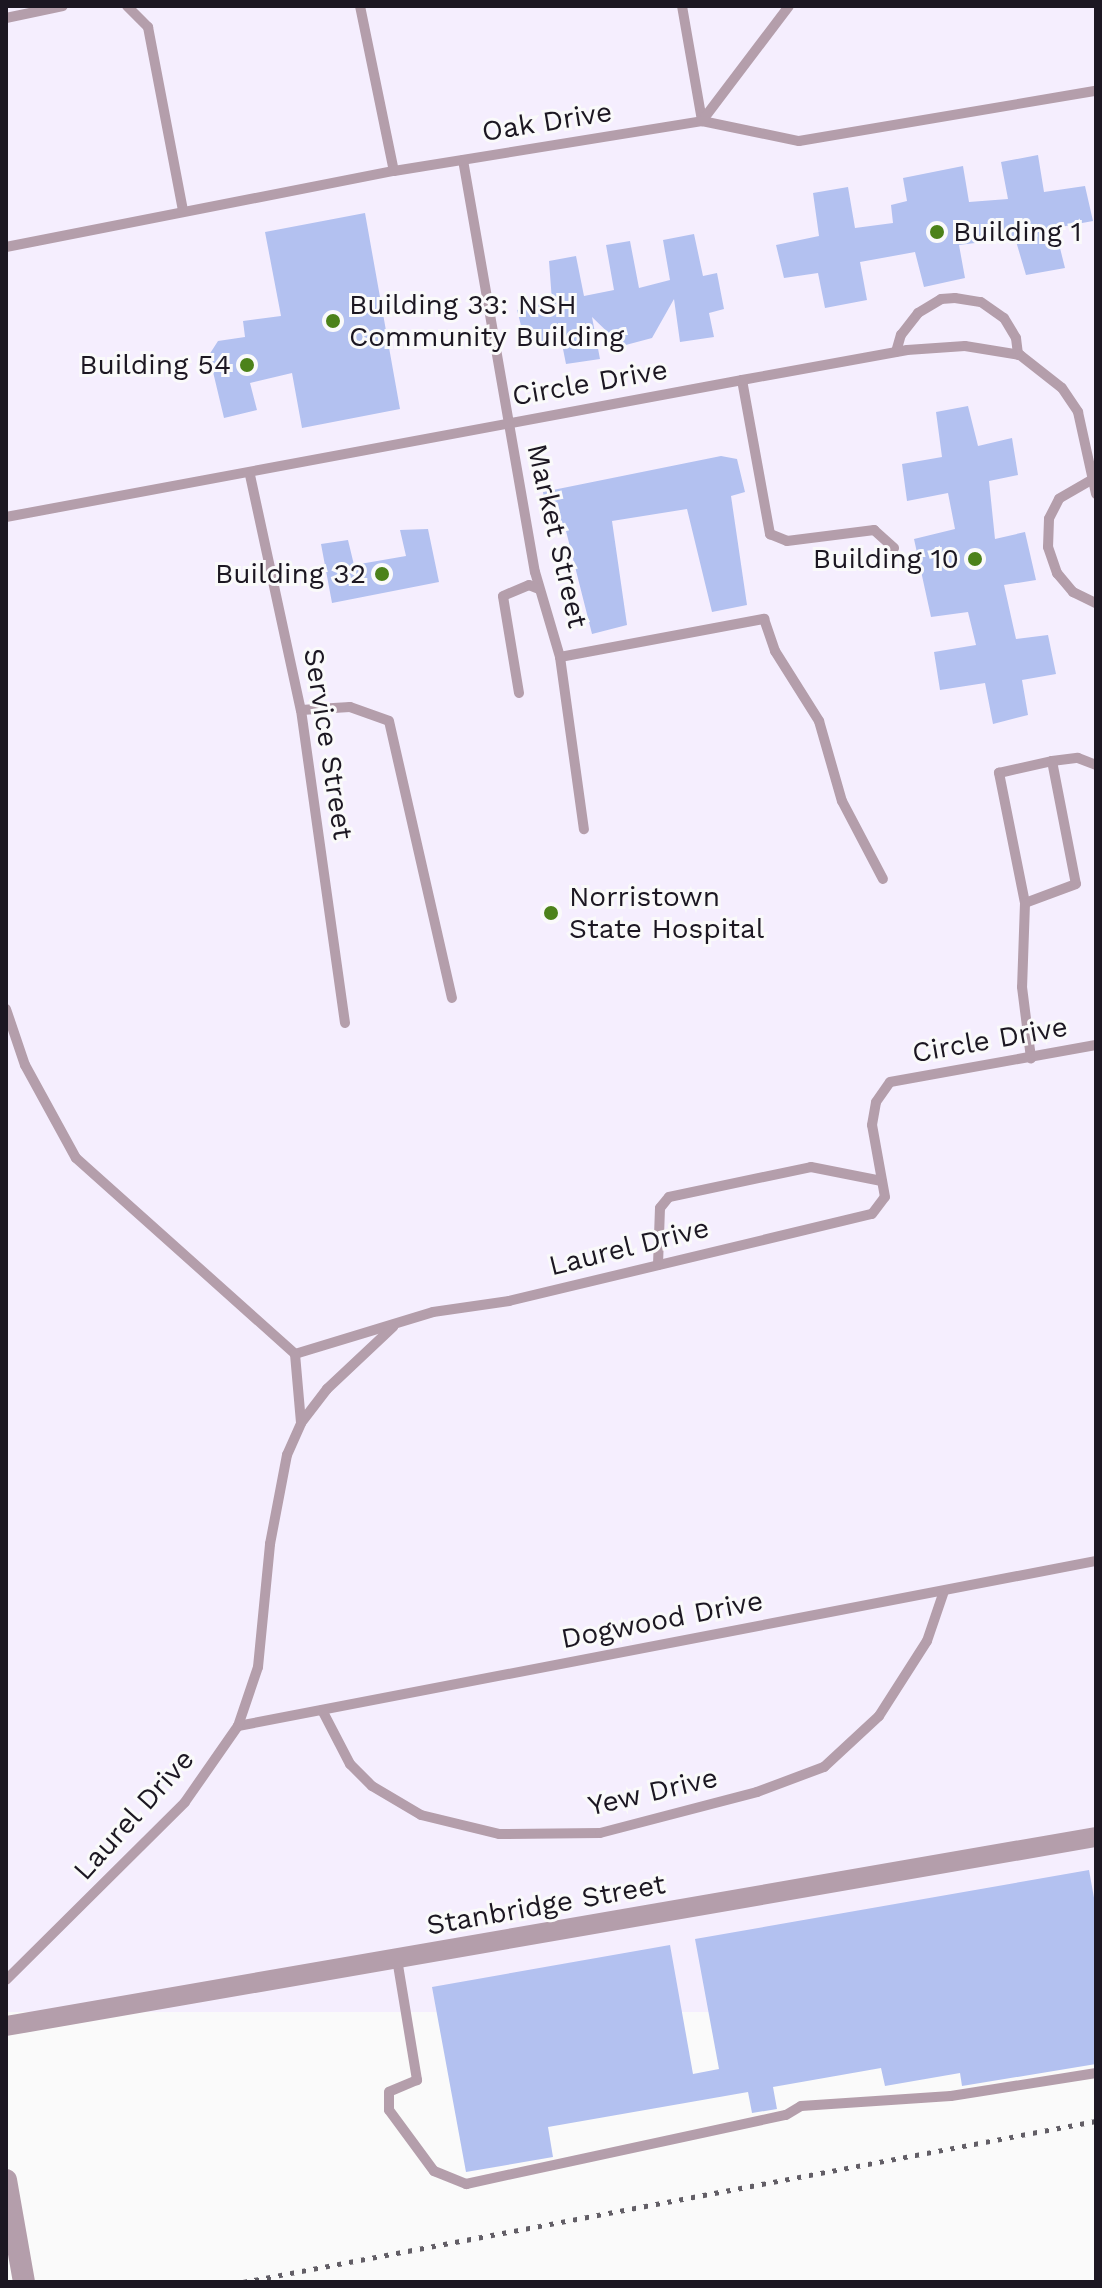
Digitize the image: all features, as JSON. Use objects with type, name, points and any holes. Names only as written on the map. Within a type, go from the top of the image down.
[{"type":"street","name":"Stanbridge Street","points":[[6,2026],[1096,1837]]},
{"type":"street","points":[[6,2180],[24,2282]]},
{"type":"lane","points":[[6,18],[63,6]]},
{"type":"lane","points":[[127,6],[148,27],[183,210]]},
{"type":"lane","points":[[360,6],[394,171]]},
{"type":"lane","points":[[682,6],[702,121]]},
{"type":"lane","points":[[702,121],[789,6]]},
{"type":"lane","name":"Oak Drive","points":[[6,247],[394,171],[702,121],[799,141],[1096,91]]},
{"type":"lane","name":"Market Street","points":[[463,160],[539,589],[560,657],[584,829]]},
{"type":"lane","points":[[896,352],[901,335],[918,313],[941,299],[955,298],[981,302],[1004,318],[1016,338],[1018,355]]},
{"type":"lane","name":"Circle Drive","points":[[6,517],[250,475],[507,422],[896,352],[965,346],[1018,355],[1062,388],[1078,412],[1096,494]]},
{"type":"lane","points":[[742,380],[770,534],[787,541],[874,530],[894,548]]},
{"type":"lane","name":"Service Street","points":[[250,475],[301,710],[345,1023]]},
{"type":"lane","points":[[1093,479],[1059,499],[1049,519],[1048,547],[1057,573],[1073,592],[1096,603]]},
{"type":"lane","points":[[519,693],[503,596],[529,585],[539,589]]},
{"type":"lane","points":[[560,657],[764,619],[775,651],[819,721],[842,801],[883,879]]},
{"type":"lane","points":[[301,710],[350,707],[389,721],[452,998]]},
{"type":"lane","points":[[1031,1058],[1022,987],[1025,903],[999,773],[1078,758],[1096,765]]},
{"type":"lane","points":[[1025,903],[1076,884],[1052,761]]},
{"type":"lane","points":[[6,1009],[25,1065],[76,1158],[295,1354]]},
{"type":"lane","name":"Circle Drive","points":[[872,1214],[885,1197],[872,1125],[876,1102],[890,1082],[1096,1045]]},
{"type":"lane","points":[[658,1265],[660,1208],[669,1197],[811,1167],[882,1181]]},
{"type":"lane","name":"Laurel Drive","points":[[301,1423],[295,1354],[397,1324],[872,1214]]},
{"type":"lane","name":"Laurel Drive","points":[[6,1980],[185,1802],[238,1726],[258,1667],[279,1488],[301,1423],[366,1348],[397,1324]]},
{"type":"lane","name":"Dogwood Drive","points":[[238,1726],[1096,1561]]},
{"type":"lane","name":"Yew Drive","points":[[322,1710],[350,1764],[372,1786],[421,1815],[499,1834],[600,1833],[757,1792],[824,1767],[879,1716],[927,1641],[944,1591]]},
{"type":"lane","points":[[397,1959],[417,2080],[389,2092],[389,2110],[434,2171],[466,2184],[786,2115],[813,2104],[951,2096],[1096,2073]]},
{"type":"shaded area","name":"Norristown State Hospital","points":[[6,6],[1096,6],[1096,2012],[6,2012]]},
{"type":"building","name":"Building 1","points":[[1038,155],[1044,192],[1085,186],[1093,221],[1055,228],[1065,268],[1026,275],[1015,238],[959,245],[965,278],[924,287],[915,252],[860,262],[867,300],[825,308],[818,273],[784,278],[776,245],[819,236],[813,193],[848,187],[855,228],[893,223],[891,205],[907,201],[903,178],[963,166],[969,202],[1008,199],[1001,162]]},
{"type":"building","name":"Building 33: NSH Community Building","points":[[365,213],[400,409],[302,428],[292,373],[250,383],[257,410],[224,418],[209,355],[218,341],[245,337],[243,321],[281,316],[265,232]]},
{"type":"building","points":[[694,234],[703,276],[717,273],[724,309],[709,313],[714,337],[680,342],[674,299],[652,338],[622,346],[592,317],[600,359],[566,364],[561,339],[526,345],[517,310],[552,301],[549,261],[576,256],[584,296],[614,290],[606,245],[630,241],[639,288],[670,280],[663,240]]},
{"type":"building","name":"Building 10","points":[[968,406],[978,446],[1012,438],[1018,475],[989,481],[995,539],[1025,532],[1036,580],[1004,585],[1016,639],[1048,635],[1056,674],[1022,680],[1028,715],[993,724],[985,683],[940,690],[934,652],[976,645],[968,612],[931,617],[914,539],[955,529],[948,493],[907,501],[902,464],[942,457],[936,412]]},
{"type":"building","points":[[721,456],[737,459],[745,492],[731,496],[747,605],[712,612],[687,509],[612,521],[627,625],[592,634],[566,531],[549,529],[543,492]]},
{"type":"building","name":"Building 32","points":[[428,529],[439,582],[332,603],[321,544],[348,540],[354,565],[406,556],[400,530]]},
{"type":"building","points":[[1089,1870],[1096,1909],[1096,2064],[962,2086],[960,2073],[885,2086],[881,2068],[773,2087],[777,2109],[752,2113],[748,2092],[548,2127],[553,2157],[466,2172],[432,1987],[670,1945],[693,2074],[719,2069],[695,1939]]},
{"type":"railway","points":[[243,2282],[1096,2121]]},
{"type":"place","name":"Building 1","points":[[937,232]]},
{"type":"place","name":"Building 33: NSH Community Building","points":[[333,321]]},
{"type":"place","name":"Building 54","points":[[247,365]]},
{"type":"place","name":"Building 10","points":[[975,559]]},
{"type":"place","name":"Building 32","points":[[382,574]]},
{"type":"place","name":"Norristown State Hospital","points":[[551,913]]}]
